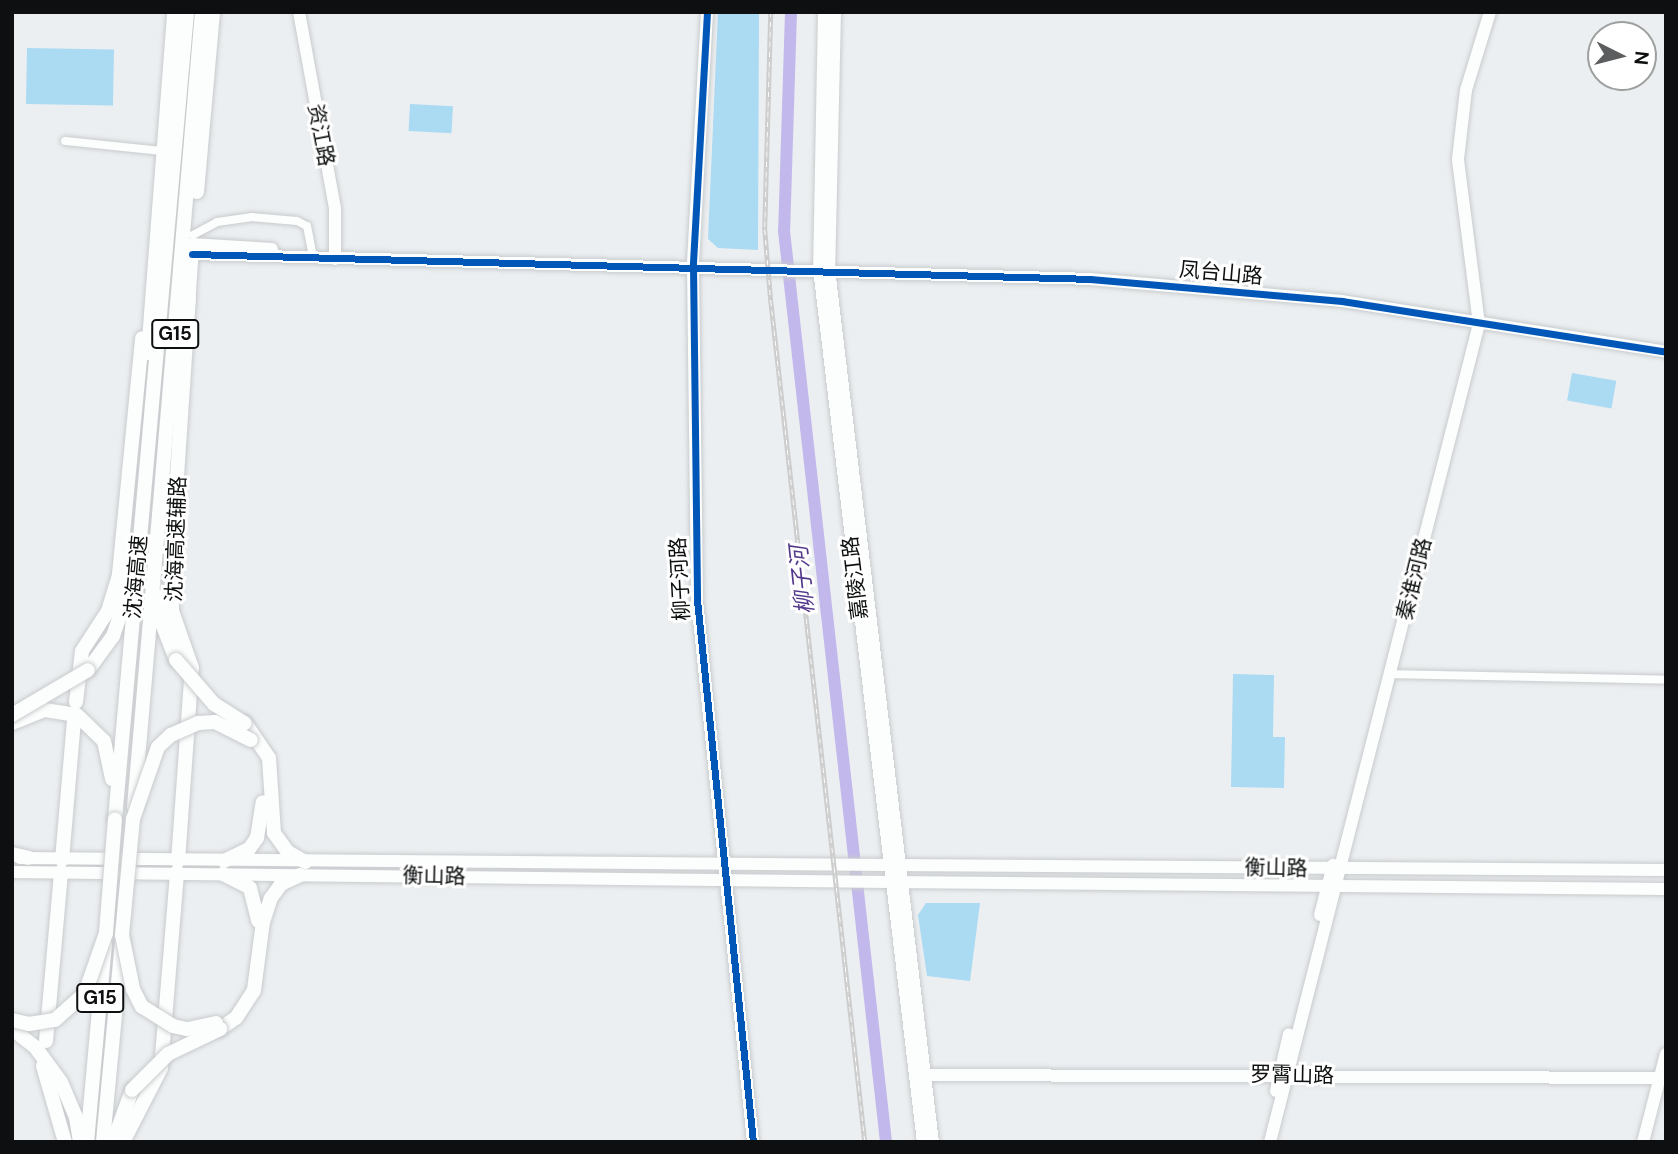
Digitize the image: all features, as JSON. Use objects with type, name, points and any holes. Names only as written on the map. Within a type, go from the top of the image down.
[{"type":"highway","points":[[145,473],[150,292],[174,12]]},
{"type":"highway","name":"沈海高速","points":[[87,1142],[187,12]]},
{"type":"highway","name":"沈海高速","points":[[103,1142],[134,819],[202,12]]},
{"type":"highway","points":[[162,475],[189,298],[213,12]]},
{"type":"highway","points":[[76,702],[82,652],[107,611],[119,574],[139,353],[150,292]]},
{"type":"highway","name":"沈海高速辅路","points":[[123,1142],[161,1068],[178,867],[192,668],[173,611],[172,552],[189,298]]},
{"type":"highway","points":[[12,715],[88,670],[120,622],[141,525]]},
{"type":"highway","points":[[113,1142],[132,1090],[168,1055],[236,1018],[254,990],[262,922],[271,898],[281,884],[302,868],[274,832],[268,758],[244,723],[204,695],[176,660],[159,602],[158,528]]},
{"type":"highway","points":[[12,723],[32,712],[56,709],[77,715],[93,726],[108,750],[116,819]]},
{"type":"highway","points":[[46,1041],[74,720]]},
{"type":"highway","points":[[122,935],[133,989],[142,1007],[173,1026],[187,1029],[218,1026],[241,1003],[251,982],[258,915],[250,888],[224,867],[249,849],[260,825],[264,774],[251,740],[215,722],[198,723],[171,734],[158,747],[134,819]]},
{"type":"highway","points":[[12,856],[28,865]]},
{"type":"highway","points":[[12,1020],[40,1024],[68,1012],[85,993],[106,933]]},
{"type":"highway","points":[[12,1029],[36,1048],[61,1082],[76,1117],[80,1142]]},
{"type":"highway","points":[[43,1066],[65,1142]]},
{"type":"main road","name":"资江路","points":[[299,12],[334,209],[334,256]]},
{"type":"main road","name":"柳子河路","points":[[707,12],[694,262],[697,600],[753,1142]]},
{"type":"main road","name":"嘉陵江路","points":[[824,12],[819,265],[881,865],[923,1142]]},
{"type":"main road","name":"嘉陵江路","points":[[835,12],[819,265],[901,865],[933,1142]]},
{"type":"main road","name":"秦淮河路","points":[[1263,1142],[1333,885],[1475,321],[1452,162],[1460,90],[1483,12]]},
{"type":"main road","name":"秦淮河路","points":[[1337,868],[1390,674],[1475,321],[1458,159],[1466,90],[1490,12]]},
{"type":"main road","points":[[192,244],[312,251],[334,256]]},
{"type":"main road","points":[[192,244],[334,256]]},
{"type":"main road","name":"凤台山路","points":[[334,256],[819,265],[1181,286],[1342,301],[1666,352]]},
{"type":"main road","name":"凤台山路","points":[[1475,321],[1666,345]]},
{"type":"main road","name":"衡山路","points":[[302,868],[839,864],[1666,870]]},
{"type":"main road","points":[[12,872],[28,865],[302,868]]},
{"type":"main road","name":"衡山路","points":[[302,868],[725,880],[1666,889]]},
{"type":"main road","points":[[1643,1142],[1666,1054]]},
{"type":"main road","name":"罗霄山路","points":[[924,1074],[1660,1078]]},
{"type":"main road","name":"秦淮河路","points":[[1270,1142],[1283,1075]]},
{"type":"street","points":[[65,141],[162,151]]},
{"type":"street","points":[[192,244],[218,222],[251,217],[297,221],[307,226],[312,251]]},
{"type":"street","points":[[1390,674],[1666,680]]},
{"type":"shaded area","points":[[718,12],[759,12],[758,250],[718,248],[708,239]]},
{"type":"shaded area","points":[[27,48],[114,50],[113,106],[26,104]]},
{"type":"shaded area","points":[[410,104],[453,106],[452,133],[409,131]]},
{"type":"shaded area","points":[[1572,373],[1616,381],[1611,408],[1567,401]]},
{"type":"shaded area","points":[[1233,674],[1274,675],[1273,737],[1285,737],[1284,788],[1231,787]]},
{"type":"shaded area","points":[[926,903],[980,903],[970,981],[927,976],[918,915]]},
{"type":"waterway","name":"柳子河","points":[[791,12],[784,231],[886,1142]]},
{"type":"railway","points":[[771,12],[765,230],[865,1142]]},
{"type":"cycle path","points":[[707,12],[693,266],[697,600],[753,1142]]},
{"type":"cycle path","points":[[192,254],[1090,279],[1342,301],[1666,352]]}]
